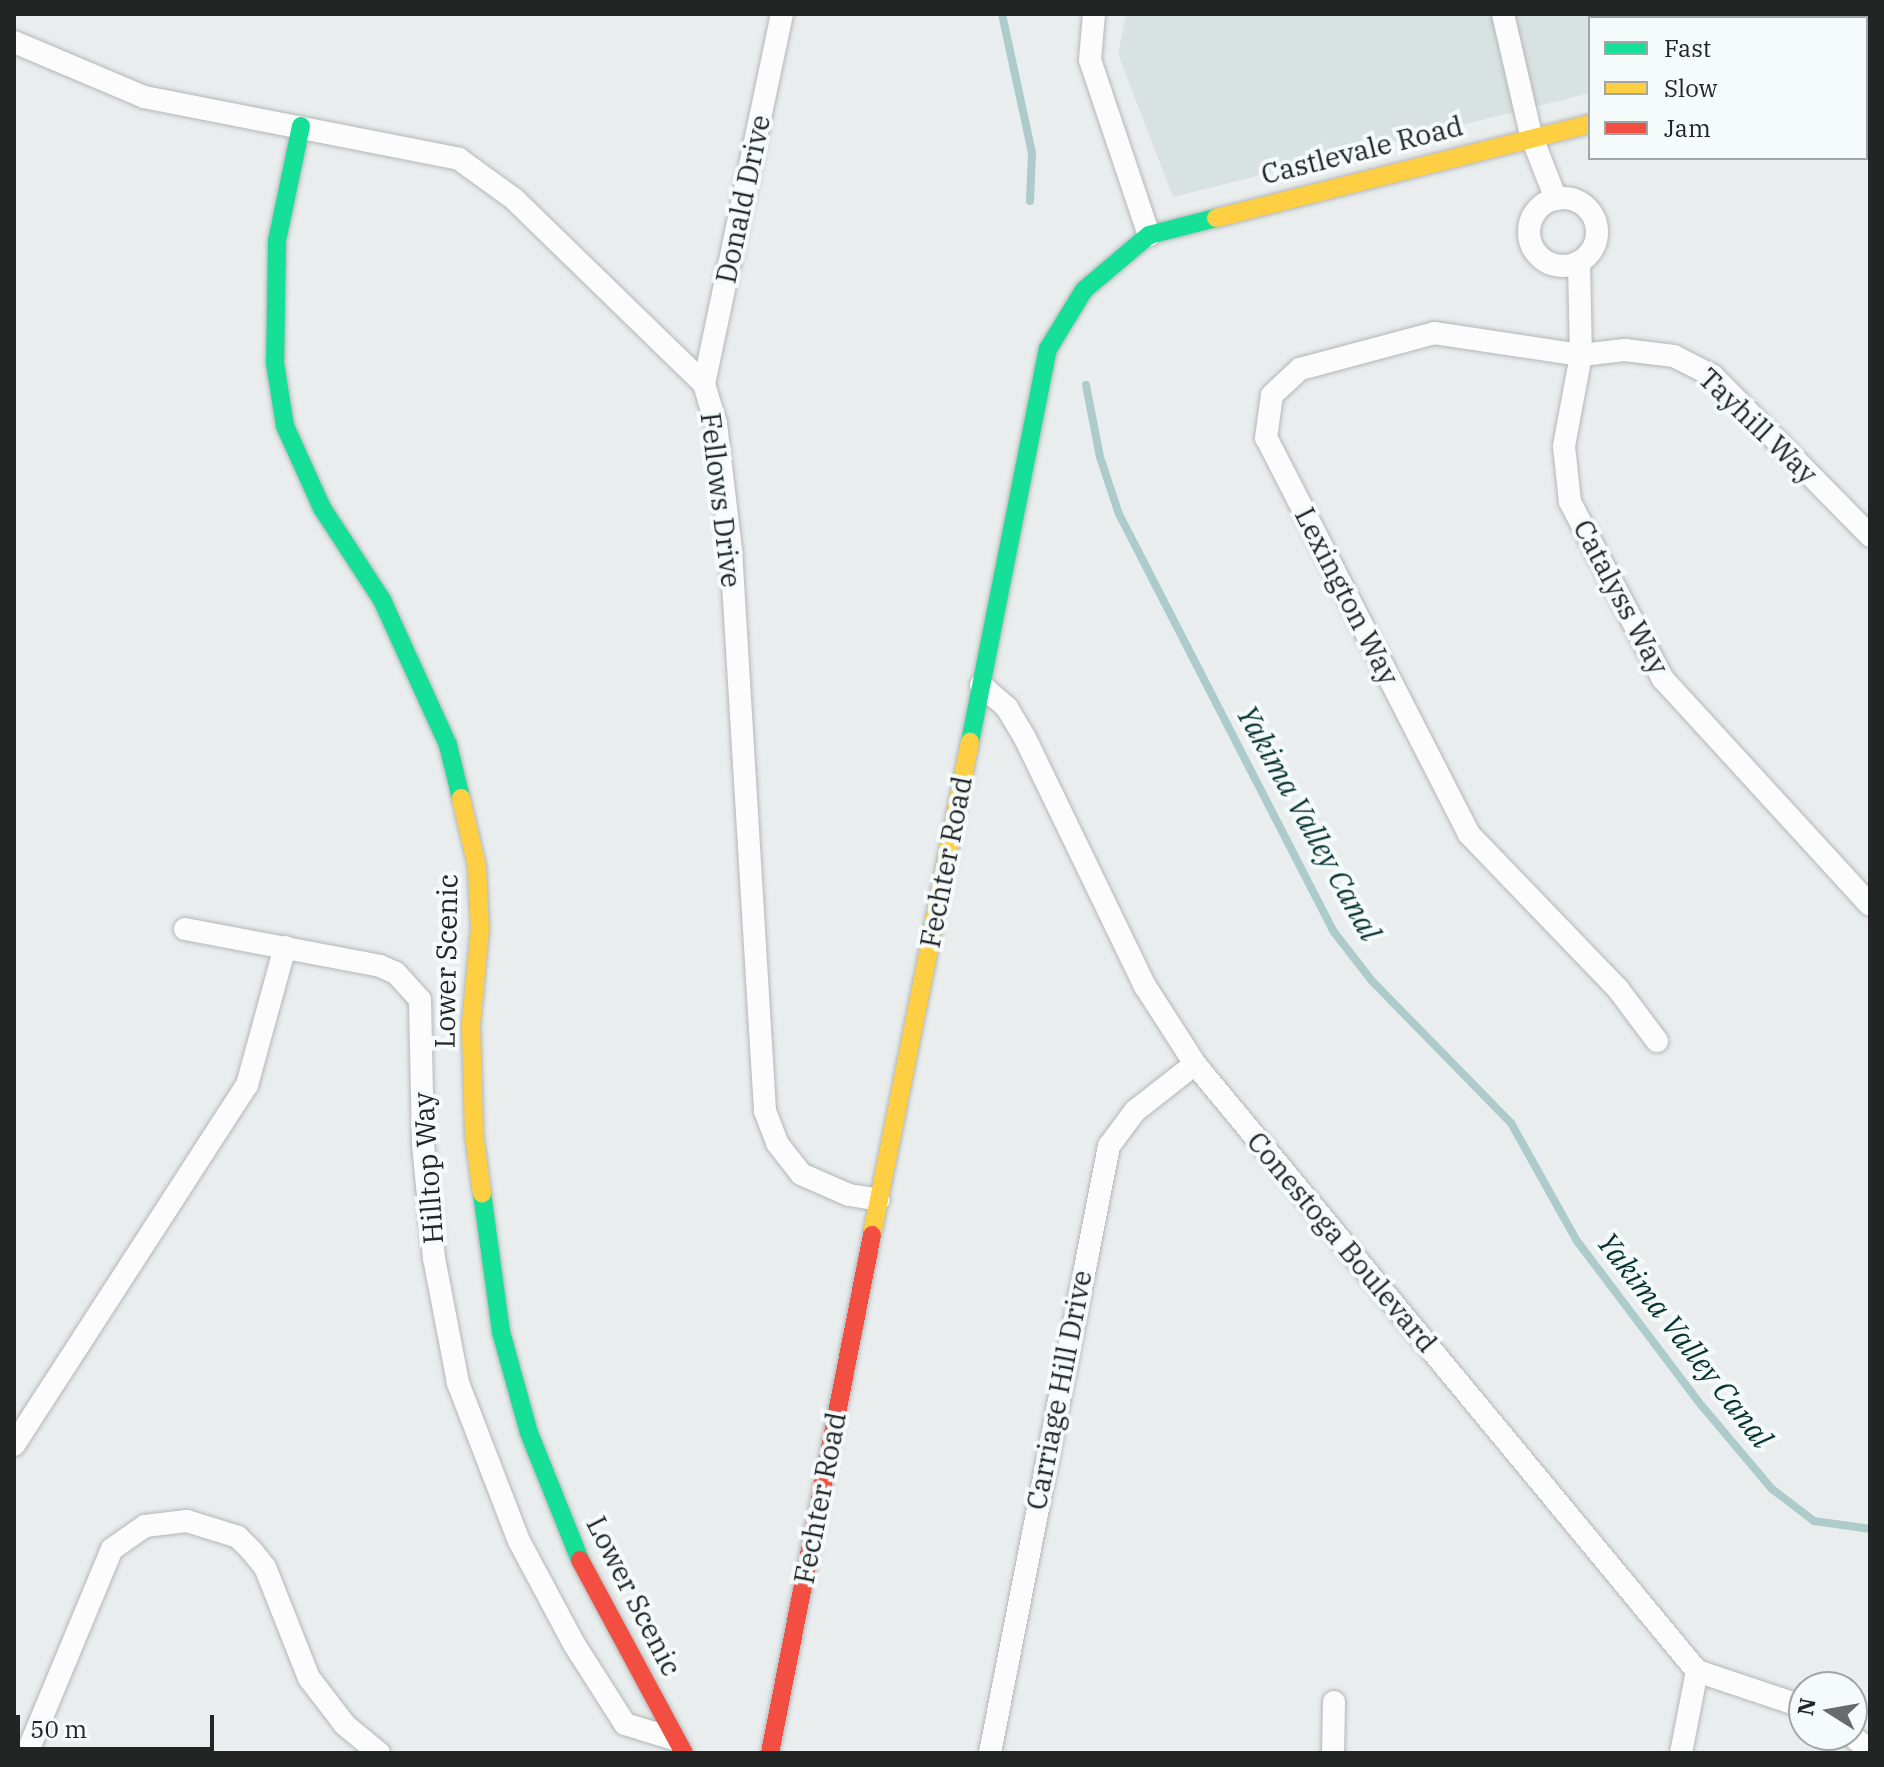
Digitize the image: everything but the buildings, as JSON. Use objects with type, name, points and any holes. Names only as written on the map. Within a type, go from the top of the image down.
[{"type":"street","name":"Donald Drive","points":[[704,384],[782,14]]},
{"type":"street","points":[[1094,14],[1090,60],[1149,235]]},
{"type":"street","points":[[1503,14],[1531,135],[1556,199],[1531,221],[1531,244],[1557,266],[1579,262]]},
{"type":"street","name":"Fellows Drive","points":[[14,42],[144,97],[459,159],[488,176],[704,384],[716,424],[731,550],[765,1111],[777,1143],[801,1174],[849,1195],[879,1200]]},
{"type":"street","name":"Castlevale Road","points":[[1149,235],[1531,135],[1588,124]]},
{"type":"street","name":"Lower Scenic","points":[[301,126],[277,241],[275,363],[285,426],[322,508],[382,600],[448,745],[477,867],[480,929],[471,1024],[474,1134],[501,1332],[529,1433],[583,1568],[679,1746]]},
{"type":"street","name":"Catalyss Way","points":[[1556,199],[1577,201],[1596,225],[1593,246],[1579,262],[1581,355],[1564,446],[1570,502],[1663,679],[1870,905]]},
{"type":"street","name":"Fechter Road","points":[[770,1753],[1048,349],[1084,290],[1149,235]]},
{"type":"street","name":"Lexington Way","points":[[1581,355],[1434,333],[1300,369],[1272,395],[1266,438],[1469,834],[1618,989],[1657,1041]]},
{"type":"street","name":"Tayhill Way","points":[[1581,355],[1625,350],[1695,364],[1870,536]]},
{"type":"street","name":"Conestoga Boulevard","points":[[981,685],[1007,708],[1025,738],[1145,986],[1195,1064],[1697,1671]]},
{"type":"street","name":"Hilltop Way","points":[[185,929],[380,966],[396,973],[420,1000],[423,1144],[434,1258],[462,1396],[519,1541],[574,1644],[625,1724],[679,1746]]},
{"type":"street","points":[[14,1445],[247,1085],[285,947]]},
{"type":"street","name":"Carriage Hill Drive","points":[[990,1753],[1109,1146],[1135,1111],[1195,1064]]},
{"type":"street","points":[[27,1753],[112,1549],[145,1526],[187,1521],[238,1537],[251,1550],[265,1567],[309,1678],[345,1725],[379,1753]]},
{"type":"street","points":[[1681,1753],[1697,1671],[1788,1702]]},
{"type":"street","points":[[1333,1753],[1334,1702]]},
{"type":"shaded area","points":[[1126,14],[1807,14],[1588,16],[1588,93],[1173,197],[1118,54]]},
{"type":"waterway","name":"Yakima Valley Canal","points":[[1002,14],[1032,153],[1030,201]]},
{"type":"waterway","name":"Yakima Valley Canal","points":[[1086,385],[1100,457],[1119,514],[1334,932],[1372,981],[1511,1123],[1577,1241],[1702,1406],[1772,1489],[1814,1521],[1870,1529]]},
{"type":"traffic: fast","points":[[301,126],[277,241],[275,363],[285,426],[322,508],[382,600],[448,745],[461,798]]},
{"type":"traffic: fast","points":[[970,742],[1048,349],[1084,290],[1149,235],[1216,218]]},
{"type":"traffic: fast","points":[[482,1193],[501,1332],[529,1433],[580,1560]]},
{"type":"traffic: slow","points":[[1216,218],[1588,125]]},
{"type":"traffic: slow","points":[[872,1235],[970,742]]},
{"type":"traffic: slow","points":[[461,798],[477,867],[480,929],[471,1024],[474,1134],[482,1193]]},
{"type":"traffic: jam","points":[[770,1753],[872,1235]]},
{"type":"traffic: jam","points":[[580,1560],[684,1753]]}]
